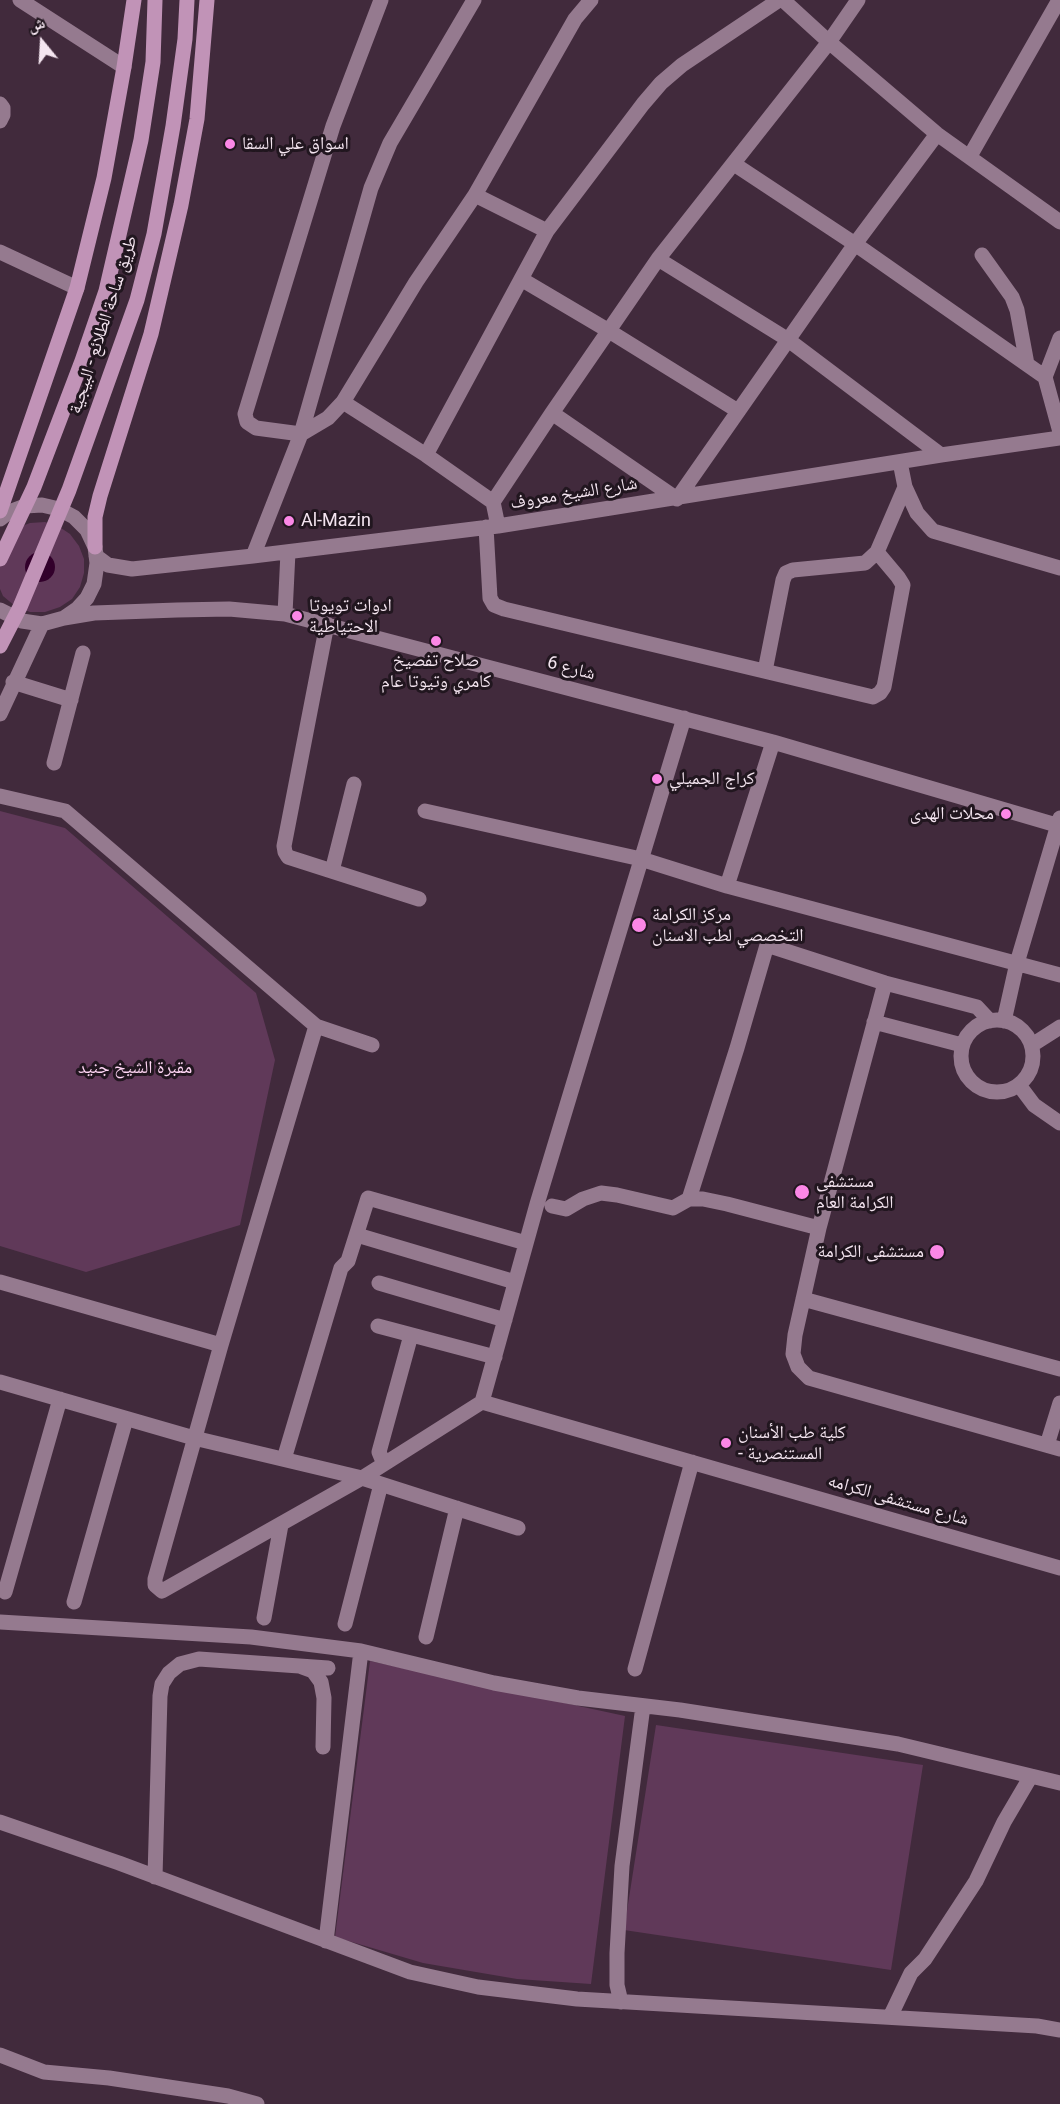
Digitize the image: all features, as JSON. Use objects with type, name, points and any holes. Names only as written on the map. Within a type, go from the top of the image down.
[{"type":"main road","points":[[0,511],[77,288],[104,178],[134,0]]},
{"type":"main road","name":"طريق ساحة الطلائع - البيجية","points":[[0,560],[34,487],[82,362],[106,291],[141,140],[153,62],[155,0]]},
{"type":"main road","name":"طريق ساحة الطلائع - البيجية","points":[[0,646],[20,607],[69,490],[137,300],[154,234],[173,126],[185,39],[187,0]]},
{"type":"main road","points":[[95,551],[95,517],[100,496],[151,334],[181,205],[197,119],[207,0]]},
{"type":"street","points":[[20,0],[124,67]]},
{"type":"street","points":[[381,0],[333,126],[245,414],[247,422],[256,428],[301,434],[328,418],[343,402],[416,282],[475,195],[575,19],[591,0]]},
{"type":"street","points":[[253,556],[301,434],[371,188],[390,143],[474,0]]},
{"type":"street","points":[[426,455],[547,231],[643,104],[661,83],[682,65],[781,0],[937,134],[1060,222]]},
{"type":"street","points":[[858,0],[829,42],[735,164],[658,259],[493,502],[490,598],[494,605],[504,609],[873,697],[884,687],[903,585],[877,552]]},
{"type":"street","points":[[970,156],[1059,0]]},
{"type":"street","points":[[0,104],[3,108],[3,115],[0,121]]},
{"type":"street","points":[[552,413],[677,499],[855,244],[937,134]]},
{"type":"street","points":[[735,164],[1045,376]]},
{"type":"street","points":[[475,195],[547,231]]},
{"type":"street","points":[[0,252],[77,288]]},
{"type":"street","points":[[982,255],[1012,297],[1017,310],[1028,364]]},
{"type":"street","points":[[658,259],[788,339],[941,455]]},
{"type":"street","points":[[521,279],[738,411]]},
{"type":"street","points":[[1060,338],[1045,376],[1060,432]]},
{"type":"street","points":[[343,402],[426,455],[493,502]]},
{"type":"street","name":"شارع الشيخ معروف","points":[[95,551],[108,566],[132,569],[288,552],[677,499],[941,455],[1060,438]]},
{"type":"street","points":[[900,462],[905,487],[917,513],[933,531],[1060,568]]},
{"type":"street","points":[[765,671],[786,573],[793,570],[865,563],[877,552],[905,487]]},
{"type":"street","points":[[0,519],[9,512],[25,506],[42,505],[59,509],[74,517],[87,530],[95,551],[94,584],[87,598],[64,618]]},
{"type":"street","points":[[285,614],[288,552]]},
{"type":"street","points":[[0,609],[21,621],[42,624],[0,714]]},
{"type":"street","name":"شارع 6","points":[[42,624],[94,613],[229,609],[285,614],[773,742],[1059,823]]},
{"type":"street","points":[[327,624],[284,846],[288,857],[420,899]]},
{"type":"street","points":[[54,763],[83,653]]},
{"type":"street","points":[[13,682],[71,700]]},
{"type":"street","points":[[316,1026],[221,1345],[155,1579],[155,1586],[162,1591],[362,1478],[483,1402],[526,1243],[684,718]]},
{"type":"street","points":[[727,886],[773,742]]},
{"type":"street","points":[[332,871],[354,784]]},
{"type":"street","points":[[0,796],[65,811],[316,1026],[372,1045]]},
{"type":"street","points":[[425,811],[641,859],[727,886],[1060,975]]},
{"type":"street","points":[[997,1021],[1059,823]]},
{"type":"street","points":[[689,1199],[767,945],[885,983],[977,1007],[997,1021]]},
{"type":"street","points":[[885,983],[819,1228],[793,1354],[798,1367],[809,1378],[1054,1447],[1060,1403]]},
{"type":"street","points":[[874,1022],[962,1045]]},
{"type":"street","points":[[1012,1022],[1024,1031],[1032,1045],[1034,1059],[1029,1074],[1019,1085],[1005,1091],[990,1092],[976,1086],[966,1074],[961,1060],[962,1045],[970,1032],[982,1023],[1012,1022]]},
{"type":"street","points":[[1032,1045],[1060,1027]]},
{"type":"street","points":[[1019,1085],[1034,1105],[1060,1123]]},
{"type":"street","points":[[552,1206],[566,1209],[601,1194],[617,1195],[673,1208],[689,1199],[727,1204],[819,1228]]},
{"type":"street","points":[[284,1460],[340,1268],[348,1261],[368,1198],[526,1243]]},
{"type":"street","points":[[357,1234],[515,1281]]},
{"type":"street","points":[[0,1282],[221,1345]]},
{"type":"street","points":[[379,1284],[505,1320]]},
{"type":"street","points":[[803,1299],[1060,1369]]},
{"type":"street","points":[[378,1326],[495,1357]]},
{"type":"street","points":[[384,1464],[379,1452],[411,1335]]},
{"type":"street","points":[[0,1382],[194,1438],[362,1478],[518,1528]]},
{"type":"street","points":[[5,1592],[60,1400]]},
{"type":"street","name":"شارع مستشفى الكرامه","points":[[483,1402],[1060,1568]]},
{"type":"street","points":[[74,1602],[126,1419]]},
{"type":"street","points":[[635,1669],[692,1462]]},
{"type":"street","points":[[345,1623],[381,1484]]},
{"type":"street","points":[[426,1637],[457,1509]]},
{"type":"street","points":[[264,1617],[281,1525]]},
{"type":"street","points":[[0,1622],[251,1637],[361,1651],[495,1683],[578,1698],[898,1744],[1060,1783]]},
{"type":"street","points":[[326,1941],[361,1651]]},
{"type":"street","points":[[155,1877],[160,1696],[162,1684],[169,1673],[180,1664],[199,1659],[328,1668]]},
{"type":"street","points":[[299,1666],[314,1671],[321,1682],[324,1698],[323,1747]]},
{"type":"street","points":[[621,2001],[617,1985],[617,1953],[622,1866],[643,1706]]},
{"type":"street","points":[[890,2018],[911,1973],[925,1959],[976,1881],[1004,1822],[1031,1776]]},
{"type":"street","points":[[0,1822],[410,1972],[478,1987],[577,1999],[1037,2026],[1060,2030]]},
{"type":"street","points":[[0,2055],[44,2072],[109,2078],[228,2096],[257,2104]]},
{"type":"green space","points":[[45,522],[58,526],[70,534],[79,546],[84,559],[84,573],[80,587],[72,599],[60,607],[45,612],[30,612],[15,606],[3,596],[0,589],[0,546],[17,528],[30,523]]},
{"type":"green space","name":"مقبرة الشيخ جنيد","points":[[0,811],[65,828],[256,993],[275,1060],[240,1225],[86,1272],[0,1246]]},
{"type":"green space","points":[[370,1661],[625,1716],[591,1984],[517,1979],[423,1963],[335,1937]]},
{"type":"green space","points":[[656,1725],[923,1765],[891,1970],[624,1930]]},
{"type":"shaded area","points":[[40,552],[51,556],[55,567],[51,578],[40,582],[29,578],[25,567],[29,556]]},
{"type":"place","name":"اسواق علي السقا","points":[[230,144]]},
{"type":"place","name":"Al-Mazin","points":[[289,521]]},
{"type":"place","name":"ادوات تويوتا الاحتياطية","points":[[297,616]]},
{"type":"place","name":"صلاح تفصيخ كامري وتيوتا عام","points":[[436,641]]},
{"type":"place","name":"كراج الجميلي","points":[[657,779]]},
{"type":"place","name":"محلات الهدى","points":[[1006,814]]},
{"type":"place","name":"مركز الكرامة التخصصي لطب الاسنان","points":[[639,925]]},
{"type":"place","name":"مستشفى الكرامة العام","points":[[802,1192]]},
{"type":"place","name":"مستشفى الكرامة","points":[[937,1252]]},
{"type":"place","name":"كلية طب الأسنان - المستنصرية","points":[[726,1443]]}]
